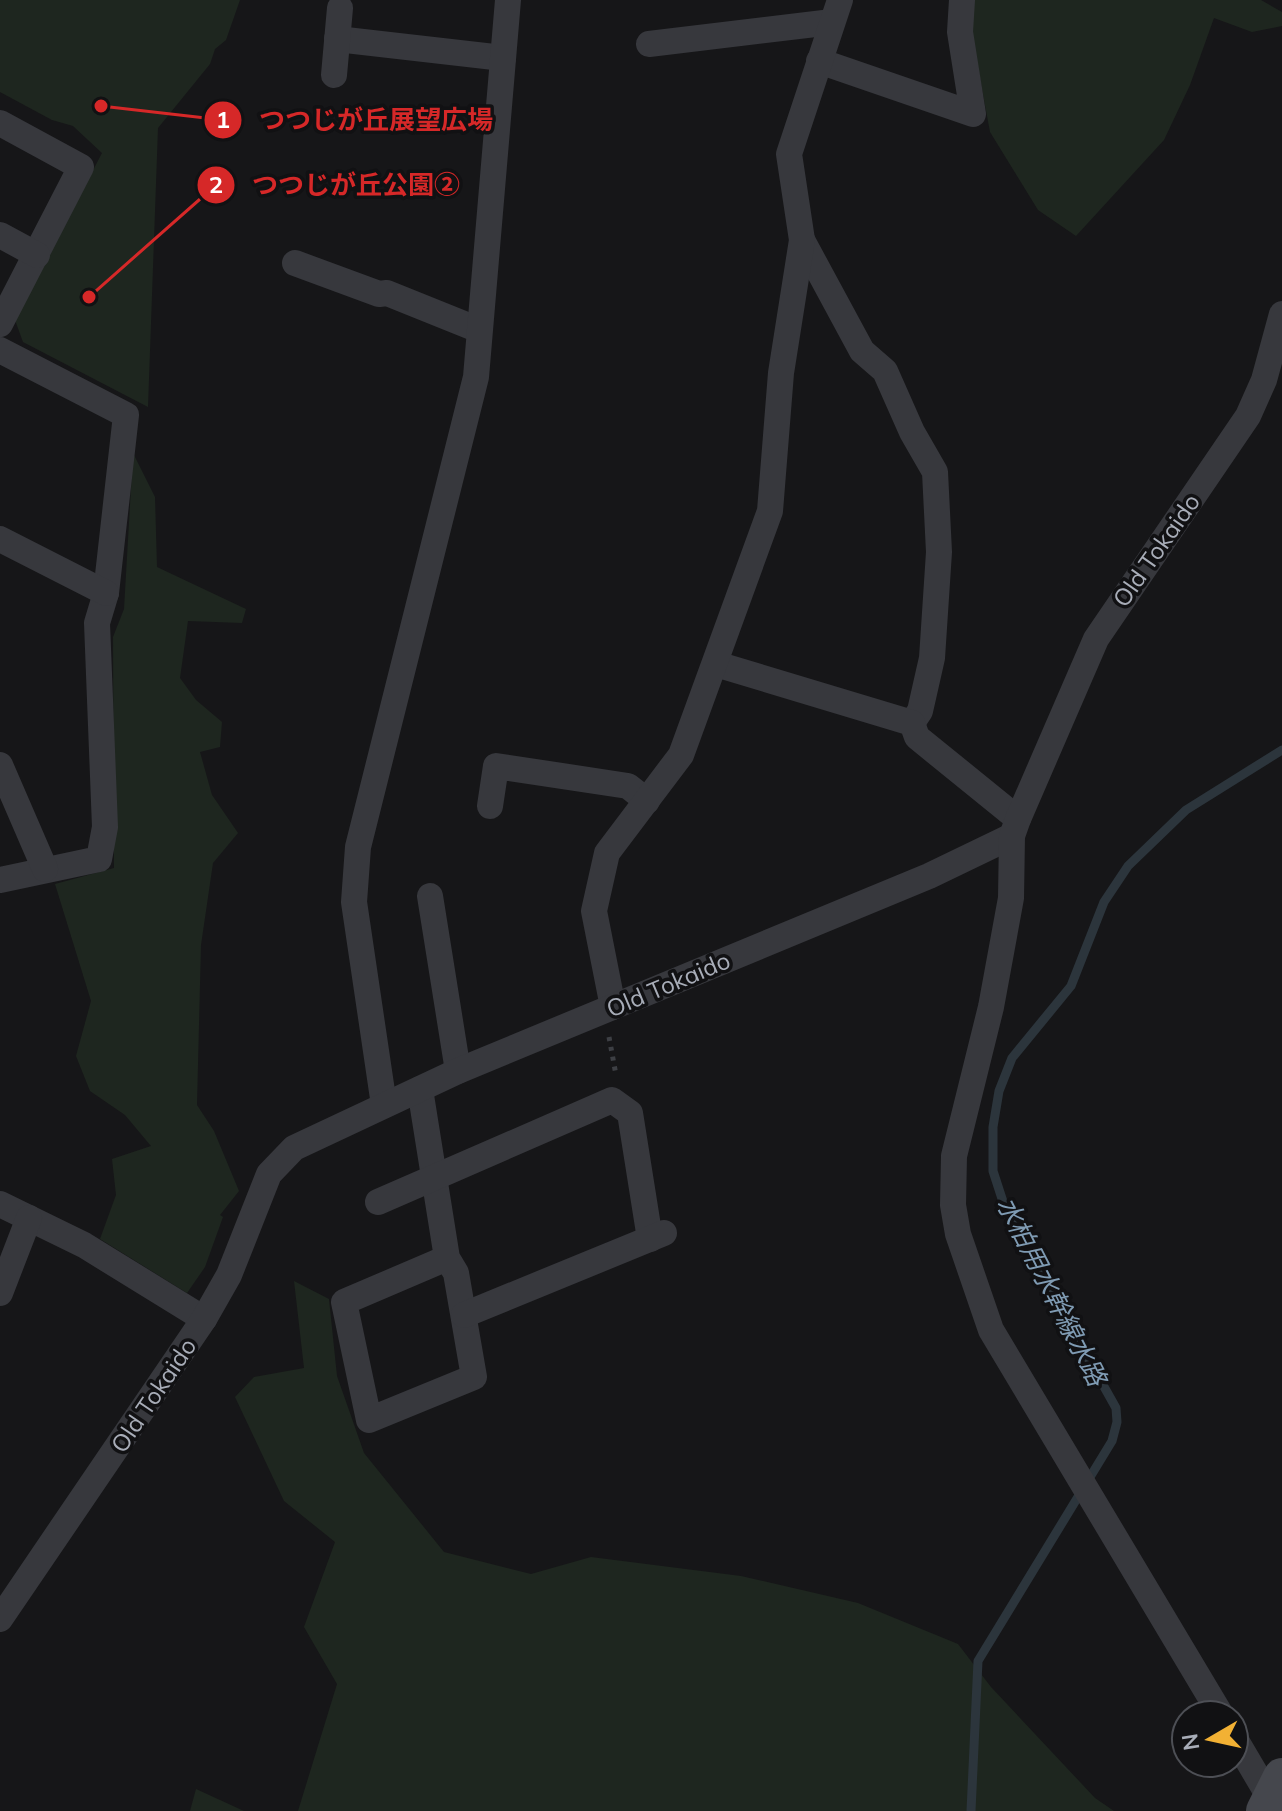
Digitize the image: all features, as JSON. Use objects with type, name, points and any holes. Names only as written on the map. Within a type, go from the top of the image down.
[{"type":"street","points":[[384,1105],[354,902],[354,876],[358,847],[476,377],[508,0]]},
{"type":"street","points":[[819,61],[973,114],[960,32],[962,0]]},
{"type":"street","points":[[334,75],[340,8]]},
{"type":"street","points":[[607,1009],[594,911],[607,853],[681,755],[770,511],[780,387],[802,240],[789,154],[836,11],[649,44]]},
{"type":"street","points":[[337,39],[503,58]]},
{"type":"street","points":[[0,123],[81,167],[0,324]]},
{"type":"street","points":[[0,235],[37,255]]},
{"type":"street","points":[[802,240],[862,351],[885,371],[912,432],[935,472],[939,552],[932,658],[920,711],[912,723]]},
{"type":"street","points":[[295,263],[379,294],[387,293],[479,330]]},
{"type":"street","name":"Old Tokaido","points":[[0,1619],[204,1319],[229,1275],[269,1174],[294,1148],[458,1071],[929,876],[1015,827],[1096,639],[1248,416],[1264,380],[1282,314]]},
{"type":"street","points":[[0,350],[126,415],[106,593],[97,623],[105,827],[99,859],[0,880]]},
{"type":"street","points":[[0,539],[106,593]]},
{"type":"street","points":[[716,664],[912,723]]},
{"type":"street","points":[[912,723],[917,737],[1015,827],[1011,898],[991,1007],[954,1156],[953,1205],[971,1280],[991,1330],[1211,1699]]},
{"type":"street","points":[[0,765],[45,869]]},
{"type":"street","points":[[490,806],[496,766],[628,786],[647,801]]},
{"type":"street","points":[[430,896],[458,1071]]},
{"type":"street","points":[[420,1089],[447,1258],[456,1273],[474,1377],[369,1420],[344,1302],[447,1258]]},
{"type":"street","points":[[378,1202],[612,1100],[630,1113],[657,1236],[464,1315]]},
{"type":"street","points":[[0,1204],[84,1245],[204,1319]]},
{"type":"street","points":[[0,1293],[29,1218]]},
{"type":"street","points":[[1250,1761],[1273,1796]]},
{"type":"path","points":[[607,1009],[619,1091],[615,1103]]},
{"type":"shaded area","points":[[0,0],[240,0],[226,40],[215,49],[210,64],[158,128],[148,407],[23,342],[15,320],[102,153],[73,126],[52,120],[0,92]]},
{"type":"shaded area","points":[[971,0],[1261,0],[1282,12],[1282,26],[1252,32],[1214,18],[1190,85],[1164,140],[1076,236],[1038,210],[990,132],[969,19]]},
{"type":"shaded area","points":[[133,453],[155,497],[157,567],[246,609],[242,623],[188,621],[180,678],[196,700],[222,722],[220,747],[200,752],[212,795],[238,833],[213,863],[201,945],[197,1105],[214,1131],[239,1191],[220,1215],[223,1217],[205,1267],[187,1293],[100,1239],[116,1195],[112,1159],[151,1146],[125,1115],[90,1091],[76,1056],[91,1001],[55,884],[114,868],[113,637],[124,609]]},
{"type":"shaded area","points":[[294,1281],[329,1299],[337,1376],[364,1453],[444,1552],[531,1574],[591,1557],[741,1576],[858,1603],[958,1644],[991,1687],[1095,1798],[1114,1811],[298,1811],[337,1684],[304,1627],[335,1542],[284,1501],[235,1397],[254,1377],[304,1368]]},
{"type":"shaded area","points":[[196,1789],[244,1811],[190,1811]]},
{"type":"waterway","name":"水柏用水幹線水路","points":[[971,1811],[978,1661],[1112,1441],[1117,1422],[1116,1408],[1007,1214],[993,1171],[993,1127],[999,1091],[1012,1058],[1071,986],[1104,902],[1128,866],[1186,810],[1282,750]]},
{"type":"place","name":"つつじが丘展望広場","points":[[101,106]]},
{"type":"place","name":"つつじが丘公園②","points":[[89,297]]}]
